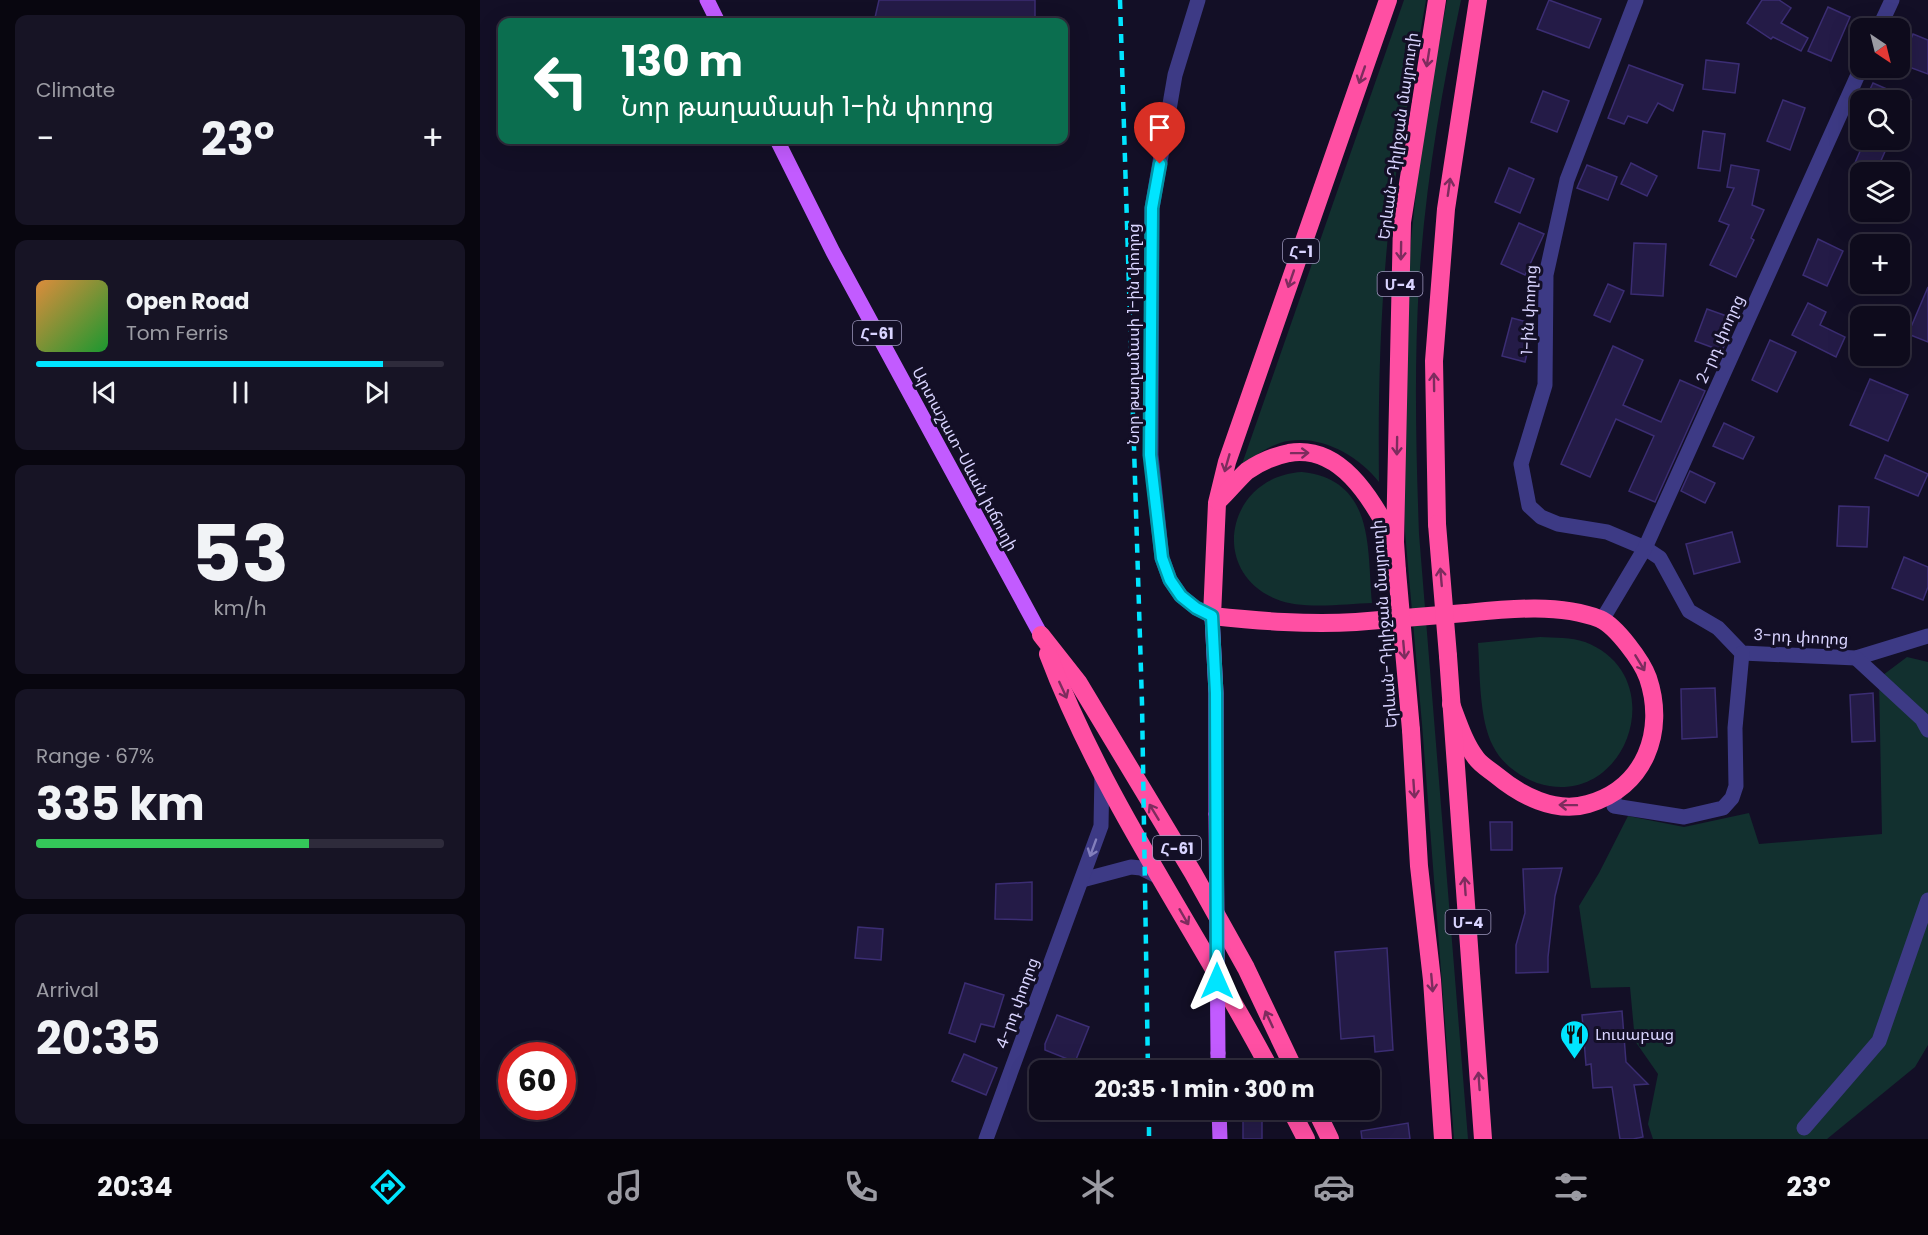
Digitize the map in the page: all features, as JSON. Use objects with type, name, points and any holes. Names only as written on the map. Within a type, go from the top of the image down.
[{"type":"highway","name":"Հ-1","points":[[1212,616],[1217,503],[1227,462],[1388,0]]},
{"type":"highway","name":"Երևան-Դիլիջան մայրուղի","points":[[1437,0],[1402,222],[1395,542],[1411,730],[1419,866],[1432,980],[1443,1139]]},
{"type":"highway","name":"Մ-4","points":[[1478,0],[1446,209],[1434,361],[1437,524],[1483,1139]]},
{"type":"highway","points":[[1217,503],[1247,471],[1274,456],[1302,451],[1322,456],[1344,469],[1362,488],[1395,542]]},
{"type":"highway","points":[[1212,616],[1279,623],[1354,622],[1499,610],[1539,609],[1575,613],[1602,620],[1637,657],[1647,675],[1656,709],[1649,751],[1637,771],[1614,792],[1587,805],[1563,806],[1535,800],[1512,788],[1477,760],[1466,741],[1451,704]]},
{"type":"highway","name":"Հ-61","points":[[1041,635],[1058,679],[1102,773],[1265,1060]]},
{"type":"highway","name":"Հ-61","points":[[1041,635],[1078,682],[1193,873],[1246,968],[1290,1060]]},
{"type":"highway","points":[[1296,1120],[1306,1139]]},
{"type":"highway","points":[[1321,1120],[1330,1139]]},
{"type":"main road","points":[[707,0],[716,18]]},
{"type":"main road","name":"Արտաշատ-Սևան խճուղի","points":[[779,144],[838,262],[1041,635]]},
{"type":"main road","name":"Հ-1","points":[[1212,616],[1216,693],[1218,1060]]},
{"type":"main road","points":[[1219,1120],[1220,1139]]},
{"type":"street","name":"Նոր թաղամասի 1-ին փողոց","points":[[1198,0],[1175,75],[1152,208],[1150,455],[1162,558],[1170,580],[1181,596],[1196,608],[1212,616]]},
{"type":"street","name":"1-ին փողոց","points":[[1636,0],[1567,180],[1546,275],[1545,385],[1521,464],[1528,506],[1542,517],[1558,524],[1607,532],[1645,548]]},
{"type":"street","points":[[1884,18],[1892,0]]},
{"type":"street","name":"2-րդ փողոց","points":[[1602,620],[1645,548],[1857,78]]},
{"type":"street","name":"3-րդ փողոց","points":[[1645,548],[1660,558],[1689,611],[1718,628],[1742,652],[1856,658],[1928,636]]},
{"type":"street","points":[[1614,792],[1614,806],[1684,817],[1723,808],[1732,798],[1736,786],[1735,729],[1742,652]]},
{"type":"street","points":[[1856,658],[1922,718],[1928,730]]},
{"type":"street","name":"4-րդ փողոց","points":[[986,1139],[1101,826],[1102,773]]},
{"type":"street","points":[[1082,880],[1131,867],[1141,868],[1162,878]]},
{"type":"street","points":[[1804,1128],[1879,1041],[1928,900]]},
{"type":"green space","points":[[1404,0],[1426,0],[1401,141],[1389,226],[1380,354],[1379,482],[1348,454],[1321,443],[1308,441],[1294,440],[1280,443],[1259,453],[1241,467]]},
{"type":"green space","points":[[1447,0],[1461,0],[1441,105],[1425,212],[1417,314],[1416,440],[1419,534],[1468,1139],[1454,1139],[1405,532],[1402,382],[1407,279],[1422,134]]},
{"type":"green space","points":[[1302,472],[1326,478],[1343,488],[1355,502],[1367,539],[1372,603],[1323,606],[1286,602],[1276,599],[1254,585],[1241,567],[1234,547],[1235,526],[1243,506],[1257,489],[1277,477]]},
{"type":"green space","points":[[1540,637],[1569,638],[1585,642],[1612,659],[1628,682],[1632,709],[1628,736],[1615,760],[1595,778],[1568,787],[1537,783],[1512,769],[1493,746],[1485,723],[1478,643]]},
{"type":"green space","points":[[1907,657],[1928,662],[1928,1045],[1915,1067],[1827,1139],[1653,1139],[1648,1124],[1658,1074],[1635,1041],[1630,987],[1591,988],[1579,906],[1628,816],[1684,827],[1749,813],[1759,844],[1882,834],[1879,678]]},
{"type":"building","points":[[879,0],[1035,0],[1035,18],[875,18]]},
{"type":"building","points":[[1549,0],[1601,19],[1589,48],[1537,29]]},
{"type":"building","points":[[1762,0],[1779,0],[1791,8],[1781,23],[1808,38],[1801,51],[1773,37],[1771,39],[1747,23]]},
{"type":"building","points":[[1828,7],[1850,17],[1831,61],[1808,51]]},
{"type":"building","points":[[1913,34],[1928,40],[1928,74],[1910,67],[1910,42]]},
{"type":"building","points":[[1706,60],[1739,64],[1735,93],[1703,89]]},
{"type":"building","points":[[1629,65],[1683,85],[1673,111],[1658,103],[1647,123],[1628,116],[1624,124],[1608,118]]},
{"type":"building","points":[[1873,83],[1889,90],[1870,90]]},
{"type":"building","points":[[1543,91],[1569,101],[1557,132],[1531,122]]},
{"type":"building","points":[[1783,100],[1805,108],[1790,150],[1767,141]]},
{"type":"building","points":[[1703,131],[1725,134],[1720,171],[1698,168]]},
{"type":"building","points":[[1861,150],[1886,150],[1880,162],[1855,162]]},
{"type":"building","points":[[1631,163],[1657,176],[1647,196],[1621,184]]},
{"type":"building","points":[[1587,165],[1617,177],[1608,200],[1577,188]]},
{"type":"building","points":[[1731,165],[1759,170],[1752,205],[1764,210],[1751,238],[1754,240],[1736,277],[1710,265],[1729,225],[1719,221],[1734,188],[1727,187]]},
{"type":"building","points":[[1509,168],[1534,179],[1520,213],[1495,202]]},
{"type":"building","points":[[1519,223],[1544,234],[1525,275],[1501,264]]},
{"type":"building","points":[[1818,239],[1843,251],[1827,286],[1803,275]]},
{"type":"building","points":[[1634,243],[1666,244],[1663,296],[1631,294]]},
{"type":"building","points":[[1608,284],[1624,291],[1610,322],[1594,315]]},
{"type":"building","points":[[1928,287],[1928,342],[1910,335],[1910,329]]},
{"type":"building","points":[[1808,303],[1826,312],[1820,325],[1845,337],[1836,357],[1792,335]]},
{"type":"building","points":[[1707,309],[1735,319],[1722,351],[1695,341]]},
{"type":"building","points":[[1512,318],[1534,324],[1525,362],[1502,356]]},
{"type":"building","points":[[1770,340],[1796,352],[1777,392],[1752,380]]},
{"type":"building","points":[[1613,346],[1643,360],[1623,405],[1661,422],[1680,380],[1705,391],[1655,502],[1629,491],[1654,436],[1616,419],[1590,477],[1561,464]]},
{"type":"building","points":[[1870,379],[1908,395],[1888,441],[1850,425]]},
{"type":"building","points":[[1724,423],[1754,437],[1743,459],[1713,446]]},
{"type":"building","points":[[1885,455],[1928,474],[1918,496],[1875,478]]},
{"type":"building","points":[[1690,471],[1715,483],[1705,503],[1681,491]]},
{"type":"building","points":[[1839,506],[1869,507],[1867,547],[1837,546]]},
{"type":"building","points":[[1732,532],[1740,562],[1694,574],[1686,544]]},
{"type":"building","points":[[1904,557],[1928,567],[1928,587],[1923,600],[1892,588]]},
{"type":"building","points":[[1715,688],[1717,737],[1682,739],[1681,689]]},
{"type":"building","points":[[1873,693],[1875,741],[1852,742],[1850,695]]},
{"type":"building","points":[[1490,822],[1512,822],[1512,850],[1491,850]]},
{"type":"building","points":[[1562,868],[1555,896],[1548,972],[1516,973],[1516,945],[1525,913],[1523,869]]},
{"type":"building","points":[[1032,882],[1032,920],[995,919],[996,884]]},
{"type":"building","points":[[858,927],[883,929],[881,960],[855,958]]},
{"type":"building","points":[[1387,948],[1393,1050],[1375,1052],[1374,1036],[1341,1039],[1335,952]]},
{"type":"building","points":[[965,983],[1004,995],[994,1027],[981,1024],[975,1042],[949,1033]]},
{"type":"building","points":[[1622,1011],[1626,1062],[1648,1084],[1634,1085],[1643,1137],[1633,1139],[1620,1139],[1612,1087],[1593,1088],[1591,1064],[1586,1065],[1582,1015]]},
{"type":"building","points":[[1057,1015],[1089,1027],[1076,1060],[1045,1050],[1045,1044]]},
{"type":"building","points":[[964,1054],[997,1068],[986,1095],[952,1081]]},
{"type":"building","points":[[1243,1120],[1262,1120],[1262,1139],[1243,1139]]},
{"type":"building","points":[[1408,1123],[1410,1139],[1362,1139],[1361,1131]]},
{"type":"railway","points":[[1120,0],[1142,703],[1148,1060]]},
{"type":"railway","points":[[1149,1120],[1149,1139]]},
{"type":"place","name":"Լուսաբաց","points":[[1574,1060]]},
{"type":"route","points":[[1160,164],[1152,208],[1150,455],[1162,558],[1170,580],[1181,596],[1196,608],[1212,616],[1216,693],[1217,981]]}]
